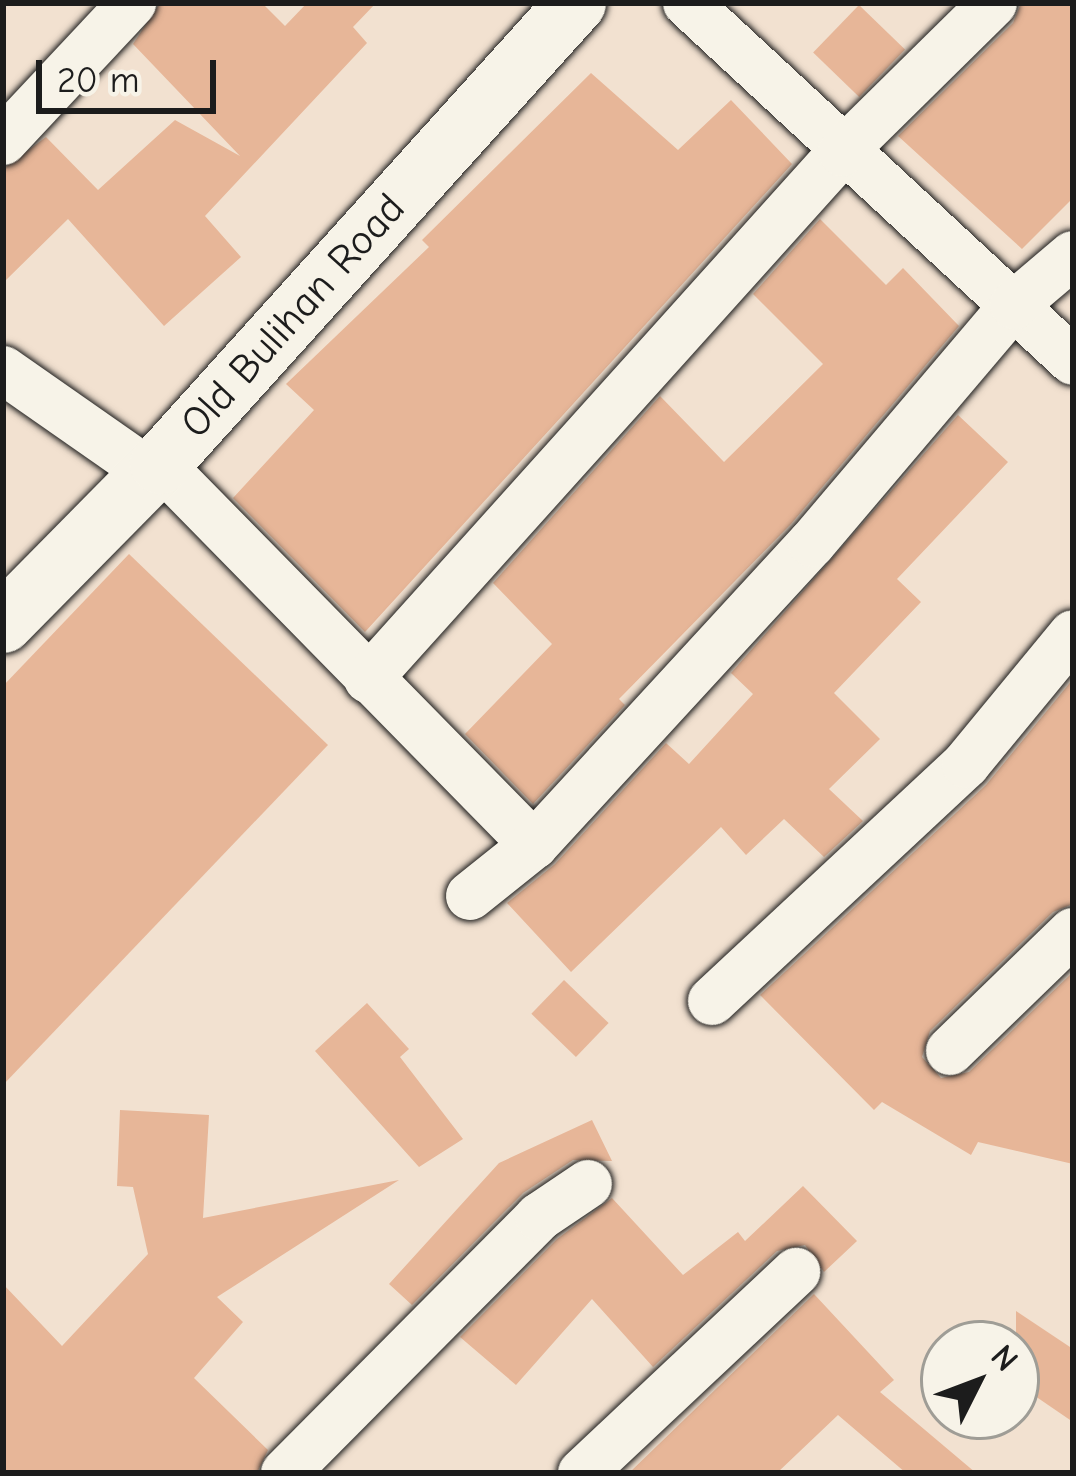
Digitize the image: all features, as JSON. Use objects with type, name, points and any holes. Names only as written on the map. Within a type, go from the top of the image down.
[{"type":"street","points":[[3,141],[132,3]]},
{"type":"street","name":"Old Bulihan Road","points":[[3,623],[154,468],[576,3]]},
{"type":"street","points":[[687,3],[842,152],[1073,361]]},
{"type":"street","points":[[368,679],[842,152],[993,3]]},
{"type":"street","points":[[470,896],[534,845],[812,543],[1014,305],[1073,255]]},
{"type":"street","points":[[3,370],[154,468],[534,845]]},
{"type":"street","points":[[712,1001],[966,764],[1073,634]]},
{"type":"street","points":[[950,1051],[1073,932]]},
{"type":"street","points":[[285,1473],[539,1217],[588,1184]]},
{"type":"street","points":[[582,1473],[796,1272]]},
{"type":"building","points":[[160,3],[262,3],[285,26],[307,3],[376,3],[353,27],[367,43],[205,216],[241,257],[164,326],[68,219],[3,283],[3,169],[46,137],[98,190],[175,120],[240,156],[133,44]]},
{"type":"building","points":[[1021,3],[1073,3],[1073,198],[1022,249],[898,136],[1013,23]]},
{"type":"building","points":[[859,5],[905,49],[859,97],[813,52]]},
{"type":"building","points":[[591,73],[678,150],[731,100],[792,164],[365,632],[233,498],[314,410],[286,384],[429,247],[422,240]]},
{"type":"building","points":[[820,219],[886,285],[903,268],[959,326],[791,524],[619,699],[625,705],[533,804],[465,734],[552,644],[493,583],[660,396],[724,462],[823,364],[753,294]]},
{"type":"building","points":[[958,415],[1008,462],[897,579],[921,602],[834,693],[880,739],[829,789],[863,821],[824,857],[784,819],[746,855],[721,827],[571,972],[507,903],[555,864],[666,743],[689,764],[753,694],[731,673]]},
{"type":"building","points":[[129,554],[328,745],[3,1085],[3,686]]},
{"type":"building","points":[[1073,679],[1073,904],[1053,912],[930,1031],[922,1057],[941,1078],[969,1072],[1073,972],[1073,1164],[978,1142],[971,1155],[882,1102],[874,1110],[760,995],[986,785]]},
{"type":"building","points":[[564,980],[609,1023],[576,1057],[531,1014]]},
{"type":"building","points":[[367,1003],[409,1049],[400,1057],[463,1139],[419,1167],[315,1051]]},
{"type":"building","points":[[120,1110],[209,1115],[203,1218],[399,1180],[217,1297],[243,1322],[194,1378],[268,1450],[257,1473],[3,1473],[3,1284],[62,1346],[148,1254],[133,1187],[117,1186]]},
{"type":"building","points":[[592,1120],[612,1161],[573,1160],[523,1193],[412,1305],[389,1284],[499,1163]]},
{"type":"building","points":[[803,1186],[857,1241],[824,1272],[805,1245],[777,1251],[653,1367],[592,1299],[516,1385],[460,1337],[557,1239],[612,1198],[683,1275],[738,1232],[745,1241]]},
{"type":"building","points":[[814,1294],[894,1380],[880,1392],[920,1426],[920,1440],[937,1440],[976,1473],[906,1473],[838,1415],[777,1473],[629,1473]]},
{"type":"building","points":[[1040,1327],[1073,1349],[1073,1422],[1040,1399]]}]
